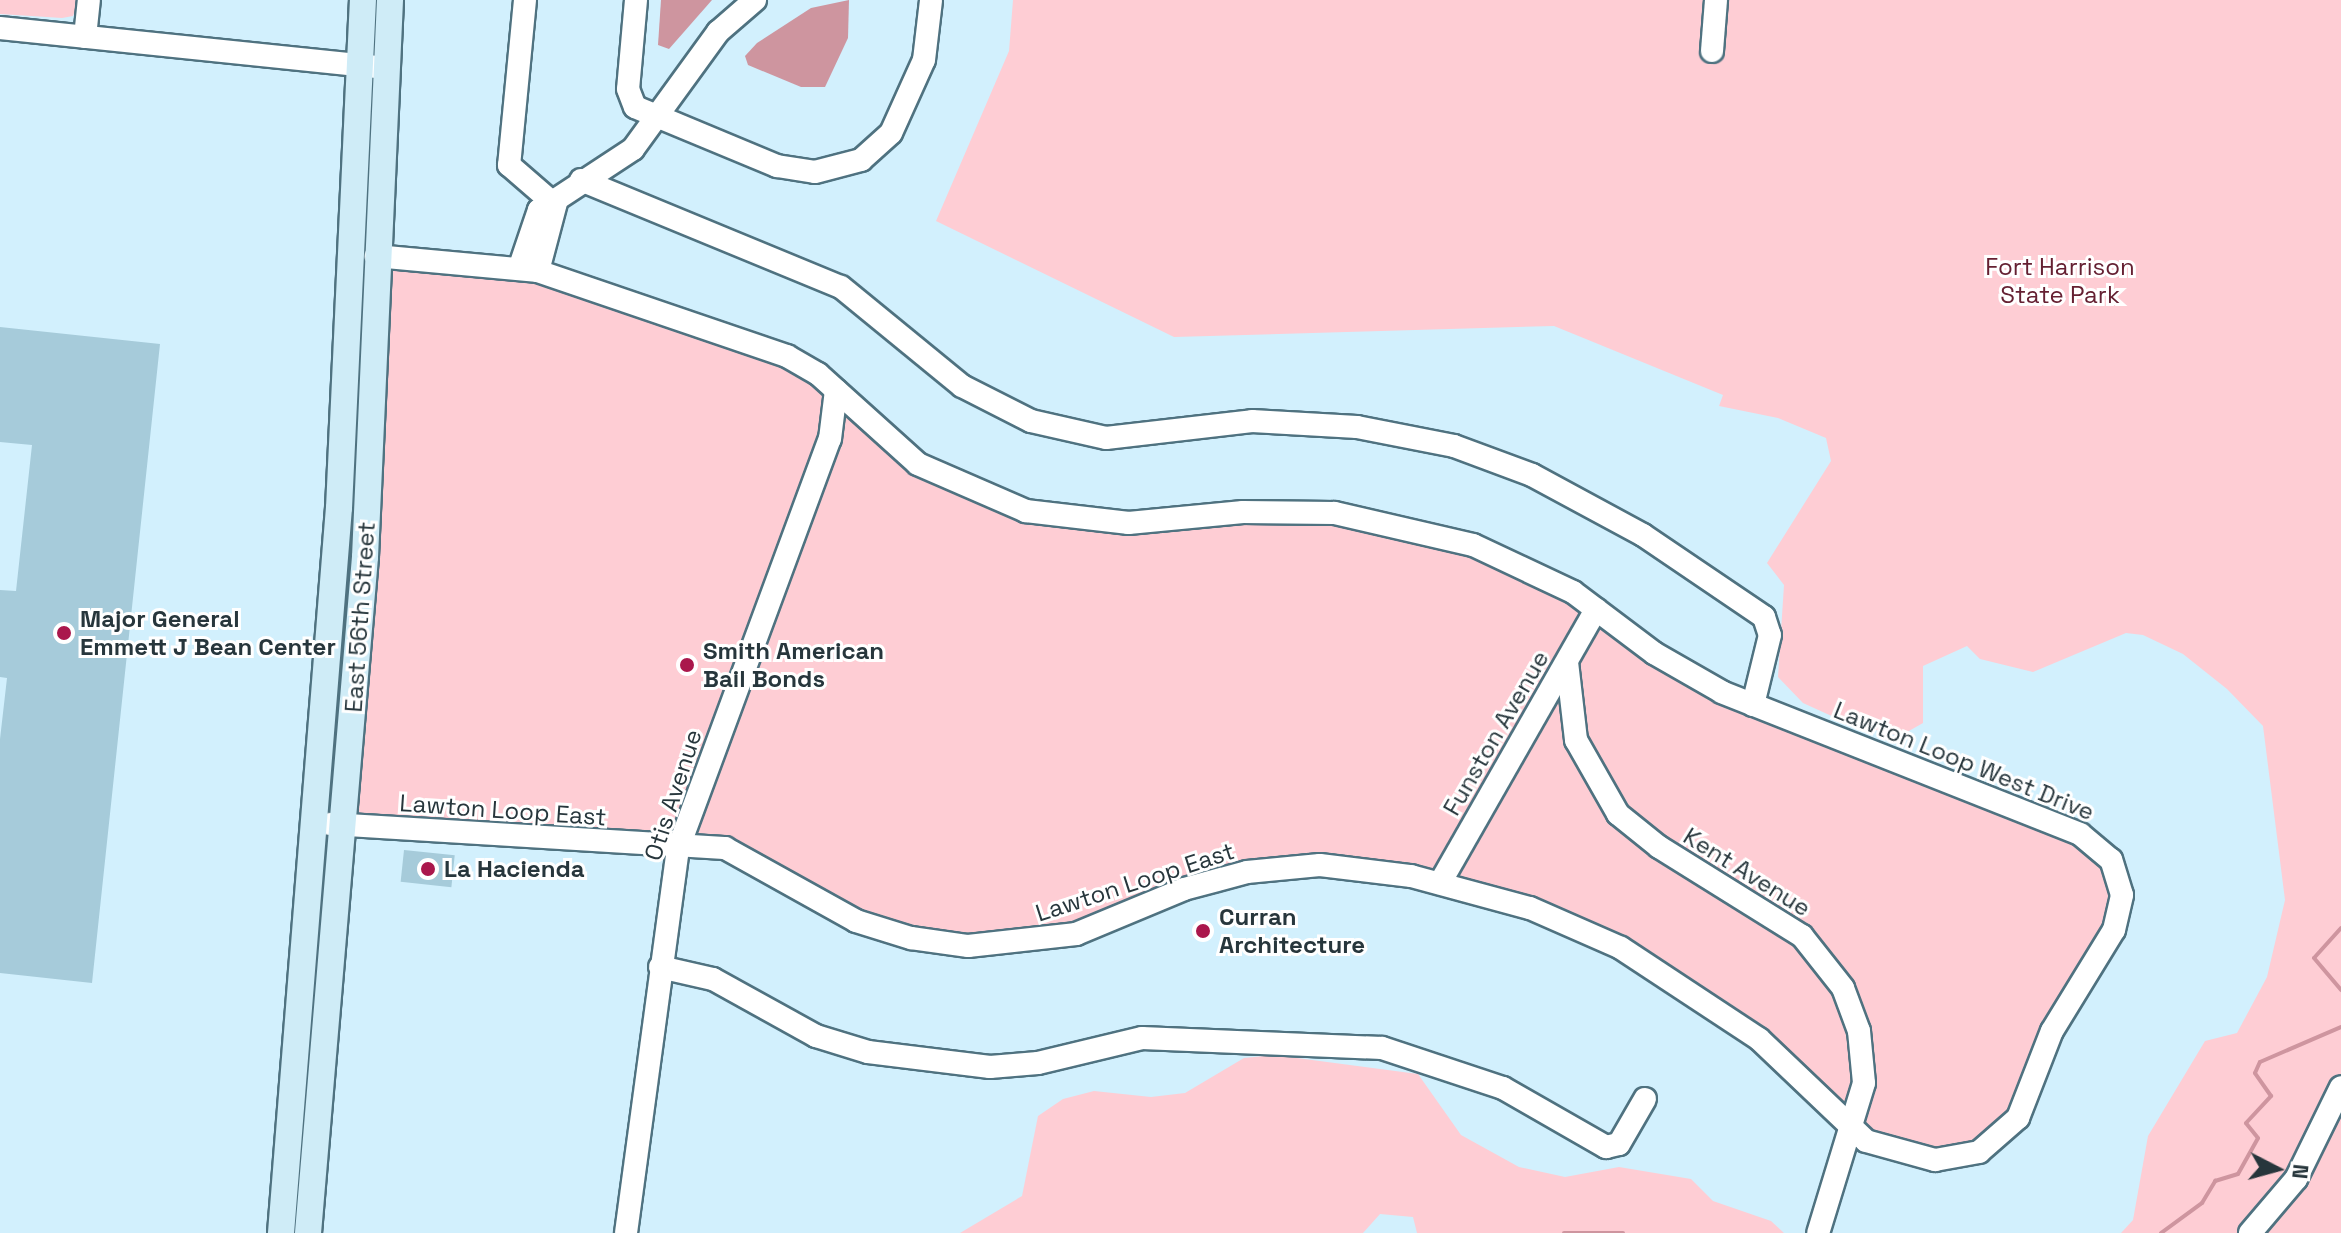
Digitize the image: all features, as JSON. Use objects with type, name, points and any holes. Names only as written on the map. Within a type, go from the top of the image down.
[{"type":"main road","name":"East 56th Street","points":[[281,1233],[339,508],[363,0]]},
{"type":"main road","name":"East 56th Street","points":[[308,1233],[337,824],[365,557],[376,256],[390,0]]},
{"type":"street","points":[[85,37],[89,0]]},
{"type":"street","points":[[525,0],[509,165],[552,206]]},
{"type":"street","points":[[636,0],[628,89],[635,107],[656,118],[793,170],[828,171],[861,160],[896,125],[924,60],[931,0]]},
{"type":"street","points":[[529,270],[552,206],[581,180],[633,149],[718,32],[755,0]]},
{"type":"street","points":[[1712,51],[1716,0]]},
{"type":"street","points":[[0,28],[386,68]]},
{"type":"street","points":[[581,180],[841,287],[978,397],[1077,434],[1119,438],[1252,421],[1331,425],[1433,441],[1532,475],[1643,535],[1764,617],[1770,635],[1753,705]]},
{"type":"street","name":"Lawton Loop West Drive","points":[[376,256],[529,270],[787,356],[836,390],[918,464],[1026,511],[1110,523],[1257,511],[1373,519],[1491,552],[1596,609],[1687,673],[1753,705],[2052,820],[2104,851],[2120,882],[2114,930],[2055,1025],[2025,1104],[2005,1134],[1972,1155],[1935,1160],[1877,1146],[1854,1129]]},
{"type":"street","name":"Otis Avenue","points":[[626,1233],[678,849],[830,439],[836,390]]},
{"type":"street","name":"Funston Avenue","points":[[1440,883],[1596,609]]},
{"type":"street","name":"Kent Avenue","points":[[1567,662],[1576,740],[1610,804],[1648,840],[1802,936],[1843,988],[1864,1064],[1854,1129],[1818,1233]]},
{"type":"street","name":"Lawton Loop East","points":[[337,824],[736,851],[843,916],[897,935],[968,946],[1076,934],[1184,889],[1267,869],[1346,866],[1440,883],[1530,908],[1631,954],[1759,1039],[1854,1129]]},
{"type":"street","points":[[660,967],[713,979],[834,1043],[897,1056],[1014,1066],[1142,1038],[1382,1048],[1503,1088],[1606,1147],[1619,1144],[1645,1099]]},
{"type":"street","points":[[2250,1233],[2296,1179],[2341,1087]]},
{"type":"green space","points":[[0,0],[79,0],[73,16],[62,18],[0,14]]},
{"type":"green space","name":"Fort Harrison State Park","points":[[1013,0],[2341,0],[2341,1233],[2121,1233],[2133,1220],[2148,1136],[2205,1041],[2237,1033],[2267,977],[2285,900],[2263,726],[2227,689],[2183,654],[2143,635],[2126,633],[2033,672],[1980,659],[1967,646],[1923,666],[1923,723],[1900,736],[1847,723],[1803,703],[1778,677],[1784,585],[1767,563],[1831,461],[1826,438],[1778,418],[1719,406],[1723,395],[1554,326],[1174,337],[936,221],[1009,51]]},
{"type":"green space","points":[[397,268],[538,281],[767,354],[827,393],[831,408],[670,841],[366,818],[355,809],[387,273]]},
{"type":"green space","points":[[836,390],[892,446],[1051,517],[1269,511],[1491,552],[1654,653],[2080,834],[2122,895],[2027,1100],[1979,1152],[1877,1146],[1675,981],[1493,896],[1288,867],[1076,934],[911,938],[753,859],[678,849]]},
{"type":"green space","points":[[1274,1055],[1418,1074],[1461,1135],[1519,1167],[1565,1177],[1619,1167],[1691,1179],[1713,1201],[1771,1221],[1784,1233],[1417,1233],[1413,1217],[1380,1214],[1363,1233],[960,1233],[1022,1196],[1038,1116],[1063,1099],[1094,1091],[1151,1097],[1185,1093],[1244,1058]]},
{"type":"shaded area","points":[[661,0],[712,0],[669,49],[658,45]]},
{"type":"shaded area","points":[[849,0],[848,38],[825,87],[801,87],[748,65],[745,56],[757,43],[811,8]]},
{"type":"building","name":"Major General Emmett J Bean Center","points":[[0,327],[160,344],[92,983],[0,973],[0,739],[7,678],[0,677],[0,590],[16,591],[32,445],[0,442]]},
{"type":"building","name":"La Hacienda","points":[[404,850],[455,855],[451,887],[401,882]]},
{"type":"waterway","points":[[2341,928],[2314,958],[2341,990]]},
{"type":"waterway","points":[[2161,1233],[2202,1203],[2215,1181],[2238,1174],[2258,1138],[2246,1123],[2271,1096],[2255,1073],[2260,1062],[2341,1027]]},
{"type":"waterway","points":[[1564,1233],[1623,1233]]},
{"type":"place","name":"Major General Emmett J Bean Center","points":[[64,633]]},
{"type":"place","name":"Smith American Bail Bonds","points":[[687,665]]},
{"type":"place","name":"La Hacienda","points":[[428,869]]},
{"type":"place","name":"Curran Architecture","points":[[1203,931]]}]
